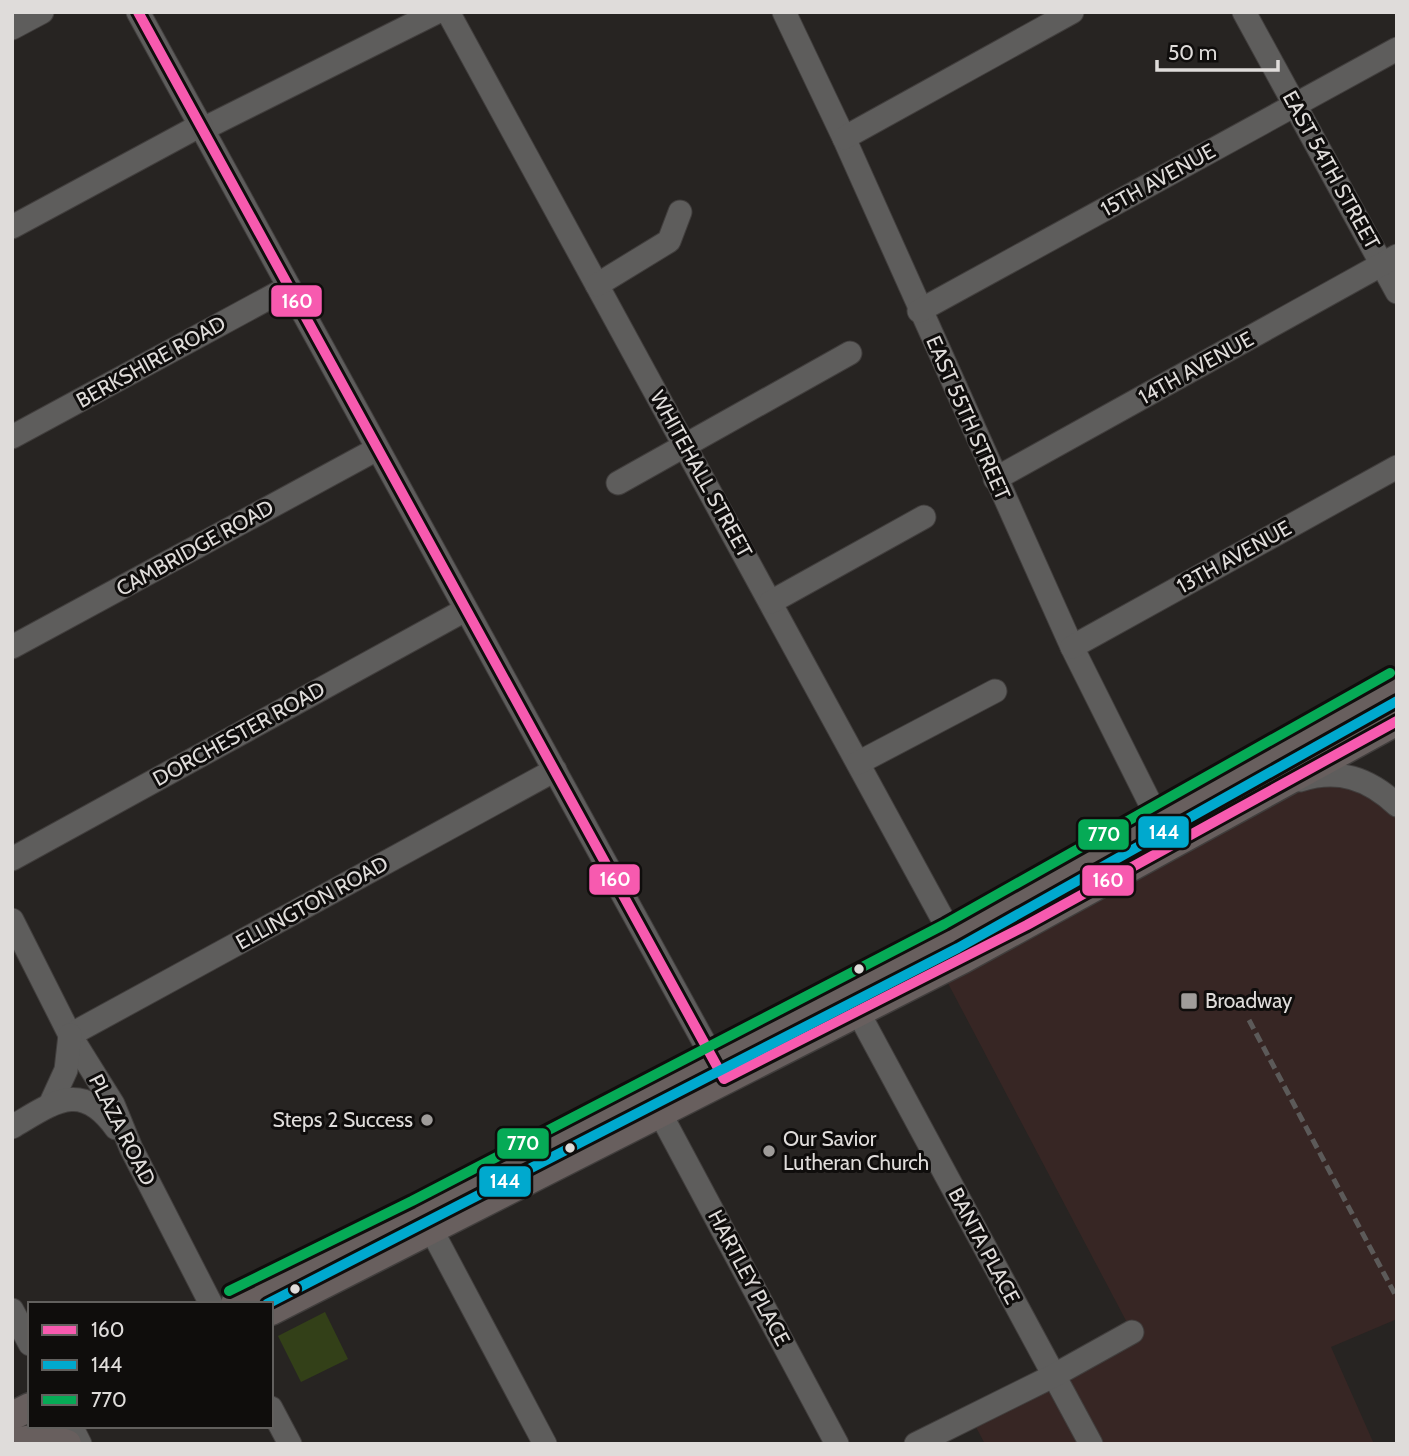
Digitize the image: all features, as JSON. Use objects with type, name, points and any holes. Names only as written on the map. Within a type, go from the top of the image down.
[{"type":"main road","points":[[273,1310],[660,1113],[719,1069],[1397,685]]},
{"type":"main road","points":[[239,1302],[719,1069],[858,1012],[1027,925],[1397,721]]},
{"type":"main road","points":[[12,1416],[28,1408]]},
{"type":"main road","points":[[12,1441],[32,1428]]},
{"type":"main road","points":[[12,1441],[52,1438],[67,1444]]},
{"type":"street","points":[[12,28],[42,12]]},
{"type":"street","points":[[138,12],[719,1069]]},
{"type":"street","points":[[12,227],[202,127],[437,12]]},
{"type":"street","name":"WHITEHALL STREET","points":[[448,12],[953,936]]},
{"type":"street","name":"EAST 55TH STREET","points":[[784,12],[844,138],[919,311],[1072,647],[1159,821]]},
{"type":"street","points":[[844,138],[1072,12]]},
{"type":"street","name":"EAST 54TH STREET","points":[[1244,12],[1295,105],[1390,260],[1397,292]]},
{"type":"street","name":"15TH AVENUE","points":[[919,311],[1397,49]]},
{"type":"street","points":[[597,285],[669,242],[680,212]]},
{"type":"street","name":"14TH AVENUE","points":[[995,479],[1390,260]]},
{"type":"street","name":"BERKSHIRE ROAD","points":[[12,437],[289,287]]},
{"type":"street","points":[[618,483],[685,443],[850,353]]},
{"type":"street","name":"CAMBRIDGE ROAD","points":[[12,648],[377,449]]},
{"type":"street","name":"13TH AVENUE","points":[[1072,647],[1397,467]]},
{"type":"street","points":[[771,603],[925,517]]},
{"type":"street","name":"DORCHESTER ROAD","points":[[12,859],[466,610]]},
{"type":"street","points":[[858,763],[995,691]]},
{"type":"street","name":"ELLINGTON ROAD","points":[[70,1035],[555,770]]},
{"type":"street","points":[[1267,792],[1305,778],[1342,774],[1367,782],[1397,805]]},
{"type":"street","name":"PLAZA ROAD","points":[[12,920],[70,1035],[113,1104],[131,1148],[210,1302]]},
{"type":"street","name":"BANTA PLACE","points":[[858,1012],[1091,1444]]},
{"type":"street","points":[[50,1105],[66,1070],[70,1035]]},
{"type":"street","points":[[12,1127],[50,1105],[69,1098],[88,1101],[108,1116],[131,1148]]},
{"type":"street","name":"HARTLEY PLACE","points":[[660,1113],[837,1444]]},
{"type":"street","points":[[432,1231],[545,1444]]},
{"type":"street","points":[[12,1310],[28,1340]]},
{"type":"street","points":[[916,1444],[1054,1376],[1132,1332]]},
{"type":"street","points":[[273,1412],[290,1444]]},
{"type":"street","points":[[72,1428],[80,1444]]},
{"type":"shaded area","points":[[1323,774],[1397,805],[1397,1319],[1331,1347],[1374,1444],[985,1444],[970,1416],[1132,1332],[941,970]]},
{"type":"green space","points":[[325,1312],[348,1359],[301,1382],[278,1336]]},
{"type":"railway","points":[[1249,1020],[1397,1298]]},
{"type":"transit line","name":"160","points":[[138,12],[724,1079],[1027,925],[1397,721]]},
{"type":"transit line","name":"770","points":[[229,1291],[412,1201],[945,924],[1390,673]]},
{"type":"transit line","name":"144","points":[[271,1302],[958,948],[1397,701]]},
{"type":"place","name":"Broadway","points":[[1189,1001]]},
{"type":"place","name":"Steps 2 Success","points":[[427,1120]]},
{"type":"place","name":"Our Savior Lutheran Church","points":[[769,1151]]}]
